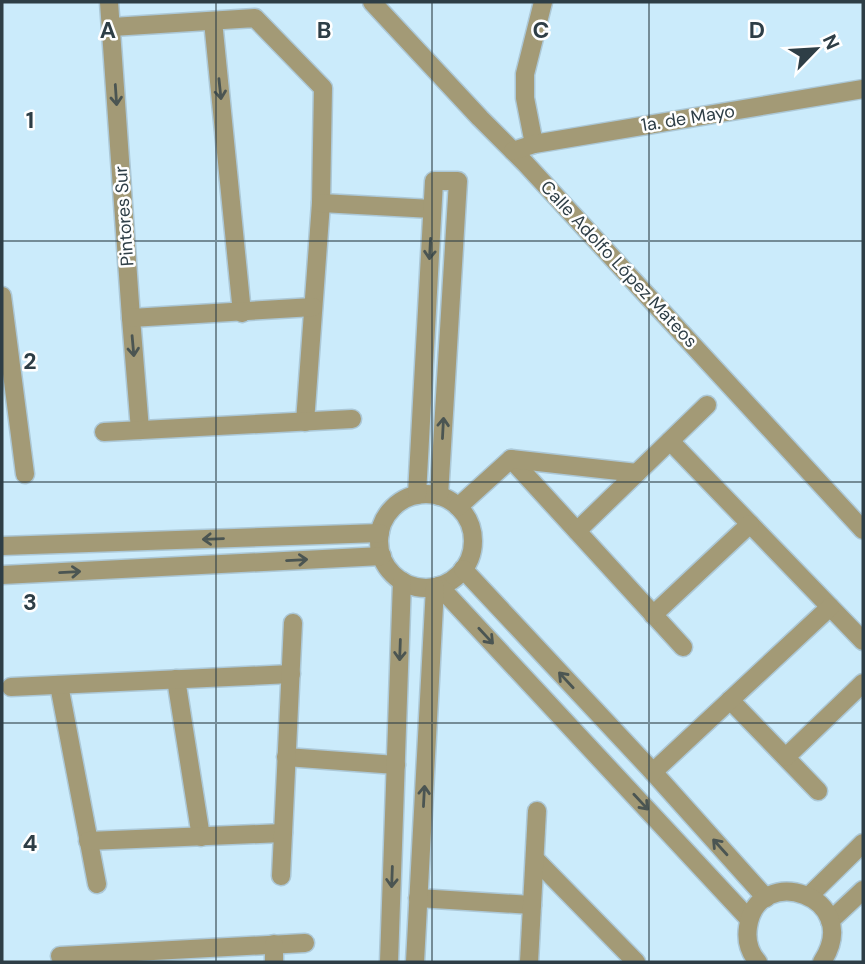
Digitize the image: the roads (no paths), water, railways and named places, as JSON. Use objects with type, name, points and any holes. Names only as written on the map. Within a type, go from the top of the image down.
[{"type":"street","name":"Pintores Sur","points":[[109,2],[140,430]]},
{"type":"street","name":"Calle Adolfo López Mateos","points":[[372,2],[863,530]]},
{"type":"street","points":[[534,144],[525,74],[543,2]]},
{"type":"street","points":[[112,27],[255,18],[323,88],[321,203],[305,422]]},
{"type":"street","points":[[213,21],[242,313]]},
{"type":"street","name":"1a. de Mayo","points":[[513,151],[534,144],[863,89]]},
{"type":"street","points":[[416,495],[434,181],[458,181],[439,496]]},
{"type":"street","points":[[321,203],[432,209]]},
{"type":"street","points":[[2,296],[25,474]]},
{"type":"street","points":[[131,318],[313,307]]},
{"type":"street","points":[[577,531],[707,405]]},
{"type":"street","points":[[104,432],[352,419]]},
{"type":"street","points":[[670,441],[863,641]]},
{"type":"street","points":[[458,507],[512,459],[637,473]]},
{"type":"street","points":[[512,459],[682,647]]},
{"type":"street","points":[[428,494],[439,496],[458,507],[470,526],[472,537],[469,559],[455,577],[437,586],[413,586],[402,581],[386,566],[379,544],[383,522],[396,504],[406,498],[428,494]]},
{"type":"street","points":[[653,615],[750,524]]},
{"type":"street","points":[[2,546],[380,533]]},
{"type":"street","points":[[2,575],[382,556]]},
{"type":"street","points":[[463,569],[653,772],[766,898]]},
{"type":"street","points":[[389,962],[402,581]]},
{"type":"street","points":[[415,962],[437,586]]},
{"type":"street","points":[[437,586],[749,919]]},
{"type":"street","points":[[653,772],[830,607]]},
{"type":"street","points":[[281,876],[293,623]]},
{"type":"street","points":[[11,687],[291,674]]},
{"type":"street","points":[[176,679],[201,837]]},
{"type":"street","points":[[786,757],[863,683]]},
{"type":"street","points":[[59,685],[97,884]]},
{"type":"street","points":[[730,700],[818,791]]},
{"type":"street","points":[[286,757],[396,765]]},
{"type":"street","points":[[529,962],[537,811]]},
{"type":"street","points":[[88,841],[283,833]]},
{"type":"street","points":[[809,896],[863,843]]},
{"type":"street","points":[[535,859],[636,962]]},
{"type":"street","points":[[830,921],[863,890]]},
{"type":"street","points":[[755,961],[747,936],[749,919],[766,898],[788,891],[809,896],[826,911],[832,943],[822,962]]},
{"type":"street","points":[[418,898],[532,905]]},
{"type":"street","points":[[60,956],[107,958],[274,953],[305,943]]}]
